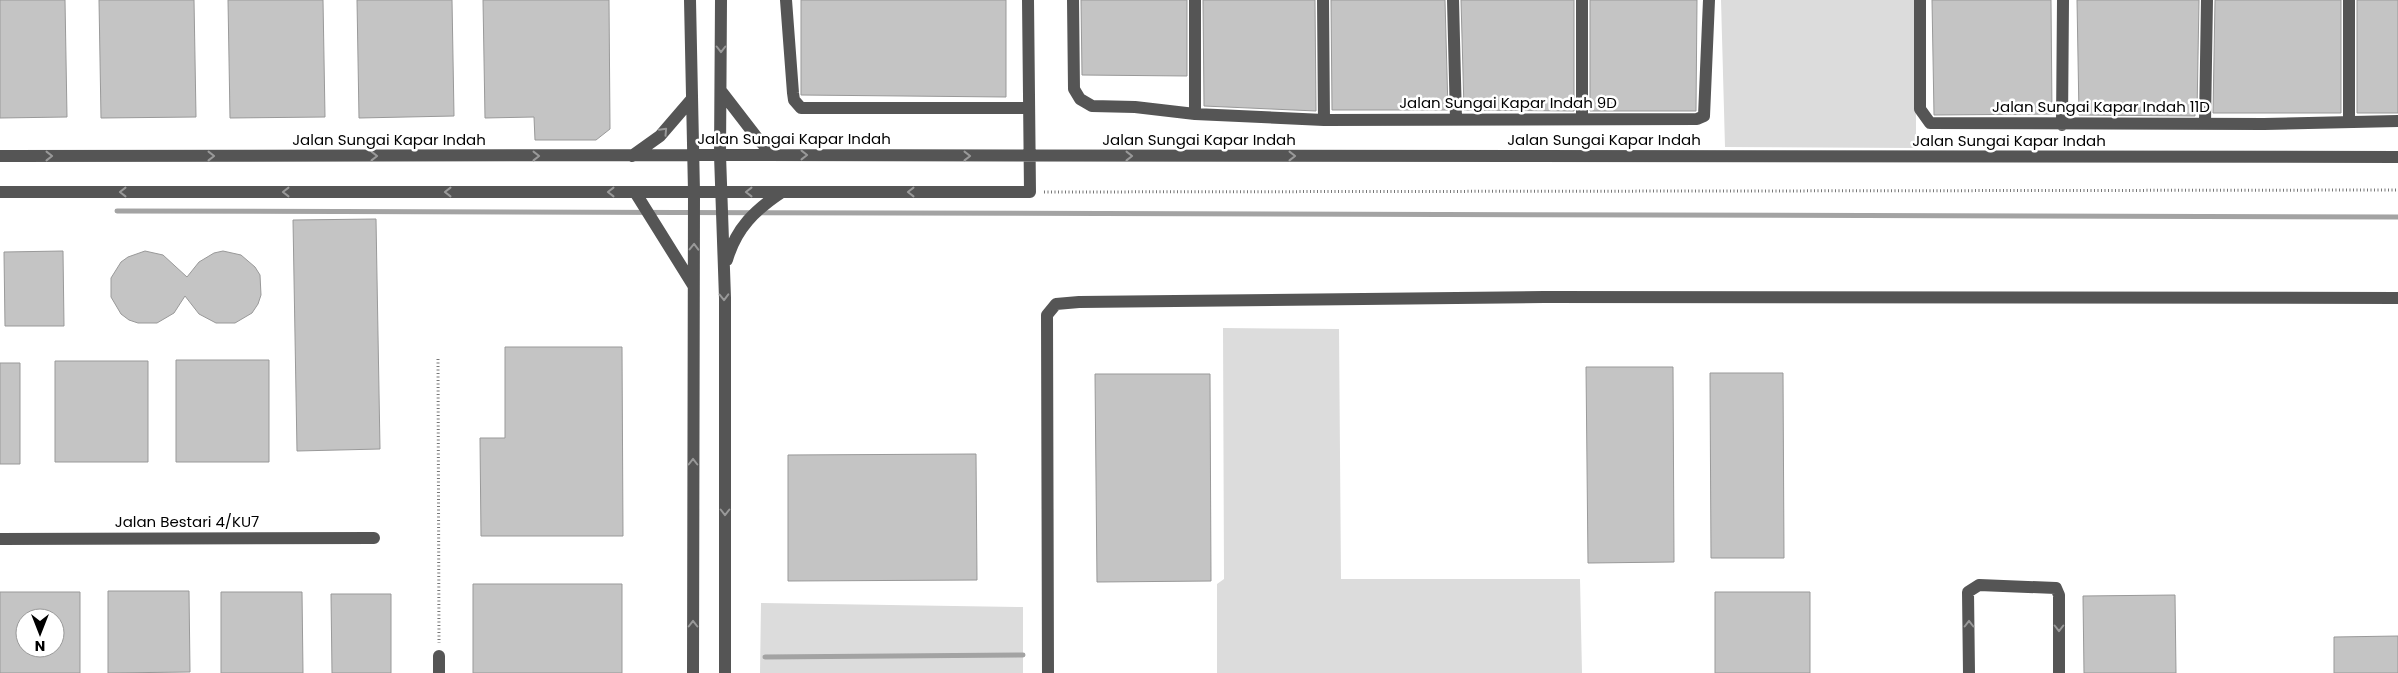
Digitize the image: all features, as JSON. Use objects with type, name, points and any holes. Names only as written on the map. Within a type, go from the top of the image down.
[{"type":"street","points":[[690,0],[694,198],[693,673]]},
{"type":"street","points":[[721,0],[720,155],[723,231],[725,673]]},
{"type":"street","points":[[786,0],[794,100],[801,108],[1029,108]]},
{"type":"street","points":[[0,192],[635,192],[694,198],[722,198],[782,192],[1030,192],[1028,0]]},
{"type":"street","name":"Jalan Sungai Kapar Indah 9D","points":[[1073,0],[1074,89],[1080,99],[1092,106],[1135,107],[1196,114],[1324,120],[1697,119],[1704,116],[1709,0]]},
{"type":"street","points":[[1195,0],[1196,114]]},
{"type":"street","points":[[1323,0],[1324,120]]},
{"type":"street","points":[[1453,0],[1456,119]]},
{"type":"street","points":[[1582,0],[1582,119]]},
{"type":"street","name":"Jalan Sungai Kapar Indah 11D","points":[[1920,0],[1920,109],[1930,123],[2062,125],[2398,121]]},
{"type":"street","points":[[2062,125],[2063,0]]},
{"type":"street","points":[[2205,123],[2207,0]]},
{"type":"street","points":[[2349,0],[2349,122]]},
{"type":"street","points":[[720,91],[758,140],[773,155]]},
{"type":"street","points":[[632,156],[660,136],[692,100]]},
{"type":"street","name":"Jalan Sungai Kapar Indah","points":[[0,156],[2398,157]]},
{"type":"street","points":[[635,192],[693,285]]},
{"type":"street","points":[[723,272],[731,245],[743,224],[758,208],[782,192]]},
{"type":"street","points":[[1048,673],[1046,315],[1056,304],[1079,302],[1544,297],[2398,298]]},
{"type":"street","name":"Jalan Bestari 4/KU7","points":[[0,539],[374,538]]},
{"type":"street","points":[[1969,673],[1968,592],[1979,585],[2056,588],[2059,595],[2059,673]]},
{"type":"street","points":[[439,656],[439,673]]},
{"type":"path","points":[[1030,192],[2398,190]]},
{"type":"path","points":[[438,359],[439,656]]},
{"type":"shaded area","points":[[1721,0],[1916,0],[1916,148],[1725,147]]},
{"type":"shaded area","points":[[1223,328],[1339,329],[1341,579],[1580,579],[1582,673],[1217,673],[1217,584],[1224,579]]},
{"type":"shaded area","points":[[761,603],[1023,607],[1023,673],[760,673]]},
{"type":"building","points":[[0,0],[65,0],[67,117],[0,118]]},
{"type":"building","points":[[99,0],[194,0],[196,117],[101,118]]},
{"type":"building","points":[[228,0],[323,0],[325,117],[230,118]]},
{"type":"building","points":[[357,0],[452,0],[454,116],[359,118]]},
{"type":"building","points":[[483,0],[609,0],[610,129],[596,140],[535,140],[534,117],[485,118]]},
{"type":"building","points":[[801,0],[1006,0],[1006,97],[801,95]]},
{"type":"building","points":[[1081,0],[1187,0],[1187,76],[1082,75]]},
{"type":"building","points":[[1203,0],[1315,0],[1316,111],[1204,106]]},
{"type":"building","points":[[1331,0],[1445,0],[1448,110],[1332,110]]},
{"type":"building","points":[[1461,0],[1574,0],[1574,111],[1464,110]]},
{"type":"building","points":[[1590,0],[1697,0],[1696,111],[1590,111]]},
{"type":"building","points":[[1932,0],[2051,0],[2052,114],[1934,115]]},
{"type":"building","points":[[2077,0],[2199,0],[2197,113],[2195,113],[2195,116],[2079,115]]},
{"type":"building","points":[[2215,0],[2341,0],[2341,113],[2213,113]]},
{"type":"building","points":[[2357,0],[2398,0],[2398,113],[2357,113]]},
{"type":"building","points":[[376,219],[380,449],[297,451],[293,220]]},
{"type":"building","points":[[63,251],[64,326],[5,326],[4,252]]},
{"type":"building","points":[[145,251],[163,255],[187,277],[199,262],[214,253],[223,251],[241,255],[255,267],[260,275],[261,295],[258,304],[252,313],[235,323],[216,323],[199,314],[185,296],[174,313],[157,323],[138,323],[129,320],[121,314],[111,297],[111,278],[121,262],[128,257]]},
{"type":"building","points":[[505,347],[622,347],[623,536],[481,536],[480,438],[505,438]]},
{"type":"building","points":[[176,360],[269,360],[269,462],[176,462]]},
{"type":"building","points":[[55,361],[148,361],[148,462],[55,462]]},
{"type":"building","points":[[0,363],[20,363],[20,464],[0,464]]},
{"type":"building","points":[[1586,367],[1673,367],[1674,562],[1588,563]]},
{"type":"building","points":[[1710,373],[1783,373],[1784,558],[1711,558]]},
{"type":"building","points":[[1095,374],[1210,374],[1211,581],[1097,582]]},
{"type":"building","points":[[976,454],[977,580],[788,581],[788,455]]},
{"type":"building","points":[[473,584],[622,584],[622,673],[473,673]]},
{"type":"building","points":[[108,591],[189,591],[190,672],[108,673]]},
{"type":"building","points":[[0,592],[80,592],[80,673],[0,673]]},
{"type":"building","points":[[221,592],[302,592],[303,673],[221,673]]},
{"type":"building","points":[[1715,592],[1810,592],[1810,673],[1715,673]]},
{"type":"building","points":[[331,594],[391,594],[391,673],[332,673]]},
{"type":"building","points":[[2175,595],[2176,673],[2084,673],[2083,596]]},
{"type":"building","points":[[2398,636],[2398,673],[2334,673],[2334,637]]},
{"type":"waterway","points":[[117,211],[2398,217]]},
{"type":"waterway","points":[[765,657],[1023,655]]}]
